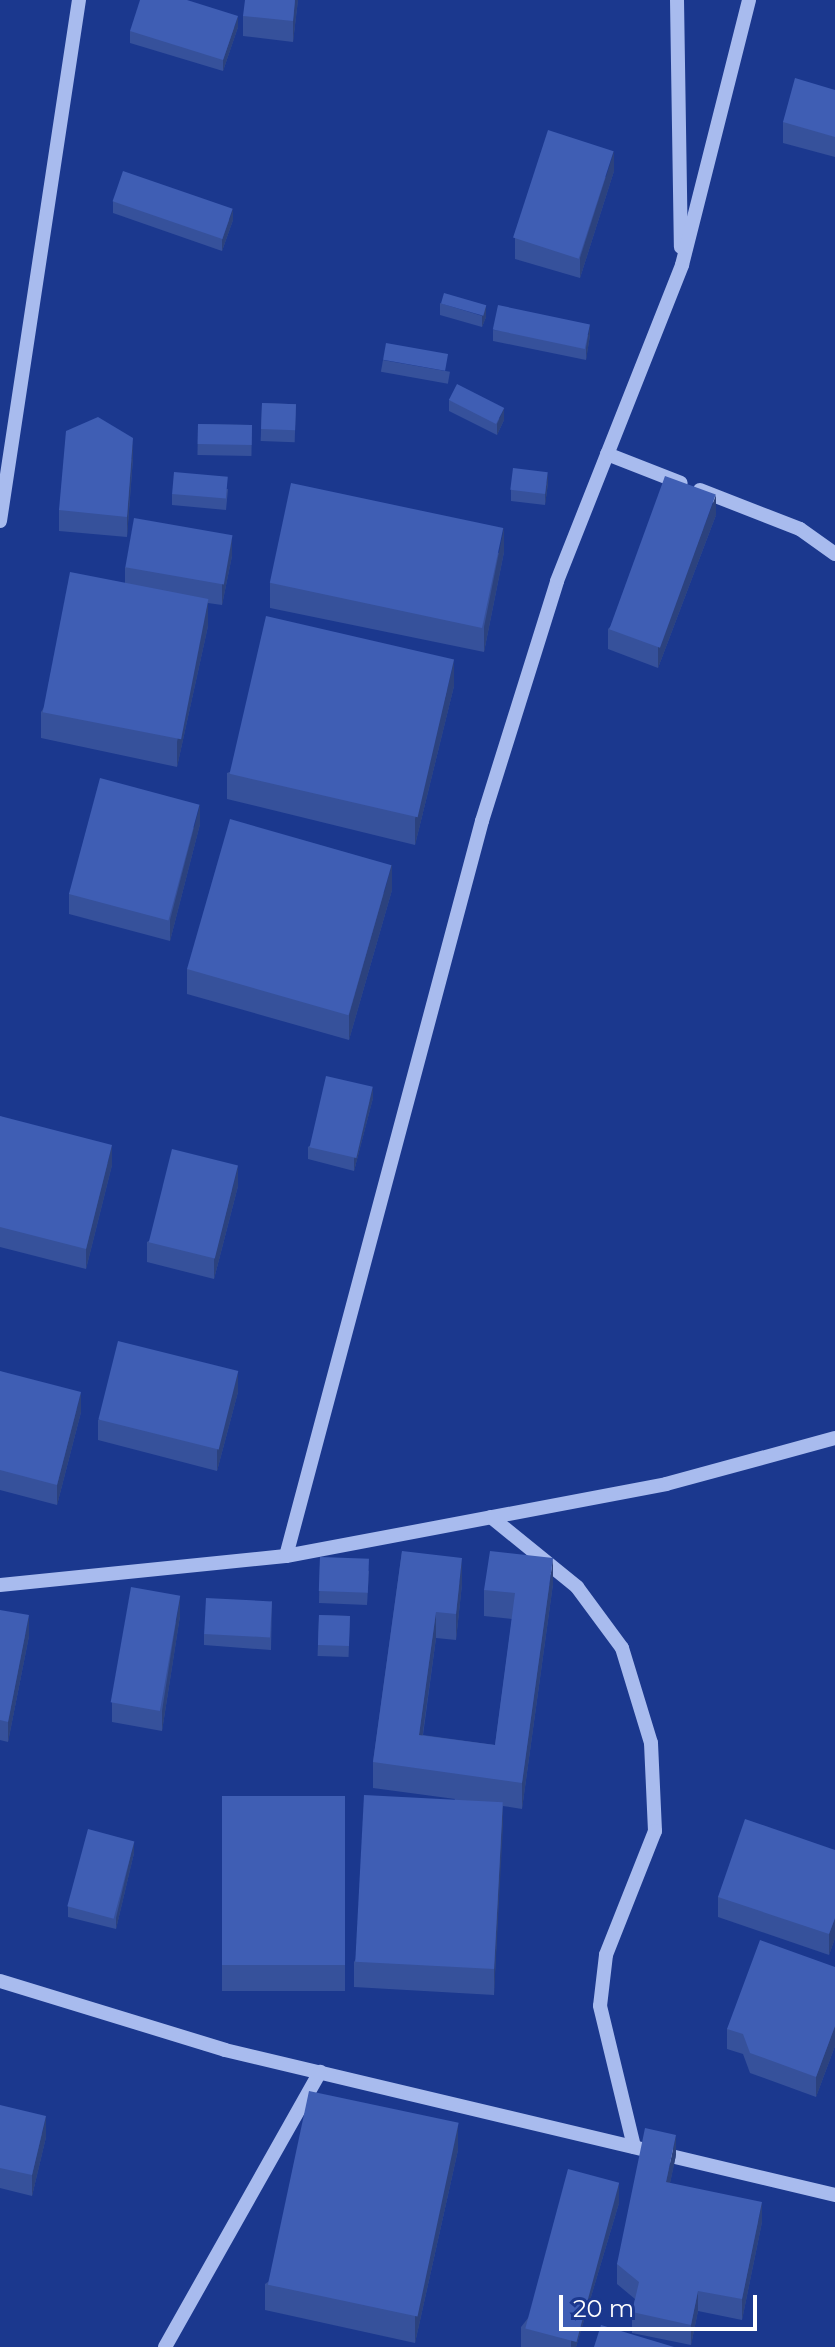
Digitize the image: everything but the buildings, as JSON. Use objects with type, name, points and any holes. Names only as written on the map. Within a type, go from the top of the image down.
[{"type":"street","points":[[0,521],[79,0]]},
{"type":"street","points":[[677,0],[682,265]]},
{"type":"street","points":[[286,1556],[482,821],[557,581],[682,265],[749,0]]},
{"type":"street","points":[[607,454],[800,529],[835,554]]},
{"type":"street","points":[[0,1585],[286,1556],[666,1484],[835,1438]]},
{"type":"street","points":[[491,1517],[577,1587],[622,1648],[651,1743],[655,1831],[606,1955],[600,2006],[634,2147]]},
{"type":"street","points":[[0,1981],[225,2050],[835,2195]]},
{"type":"street","points":[[165,2347],[320,2072]]}]
